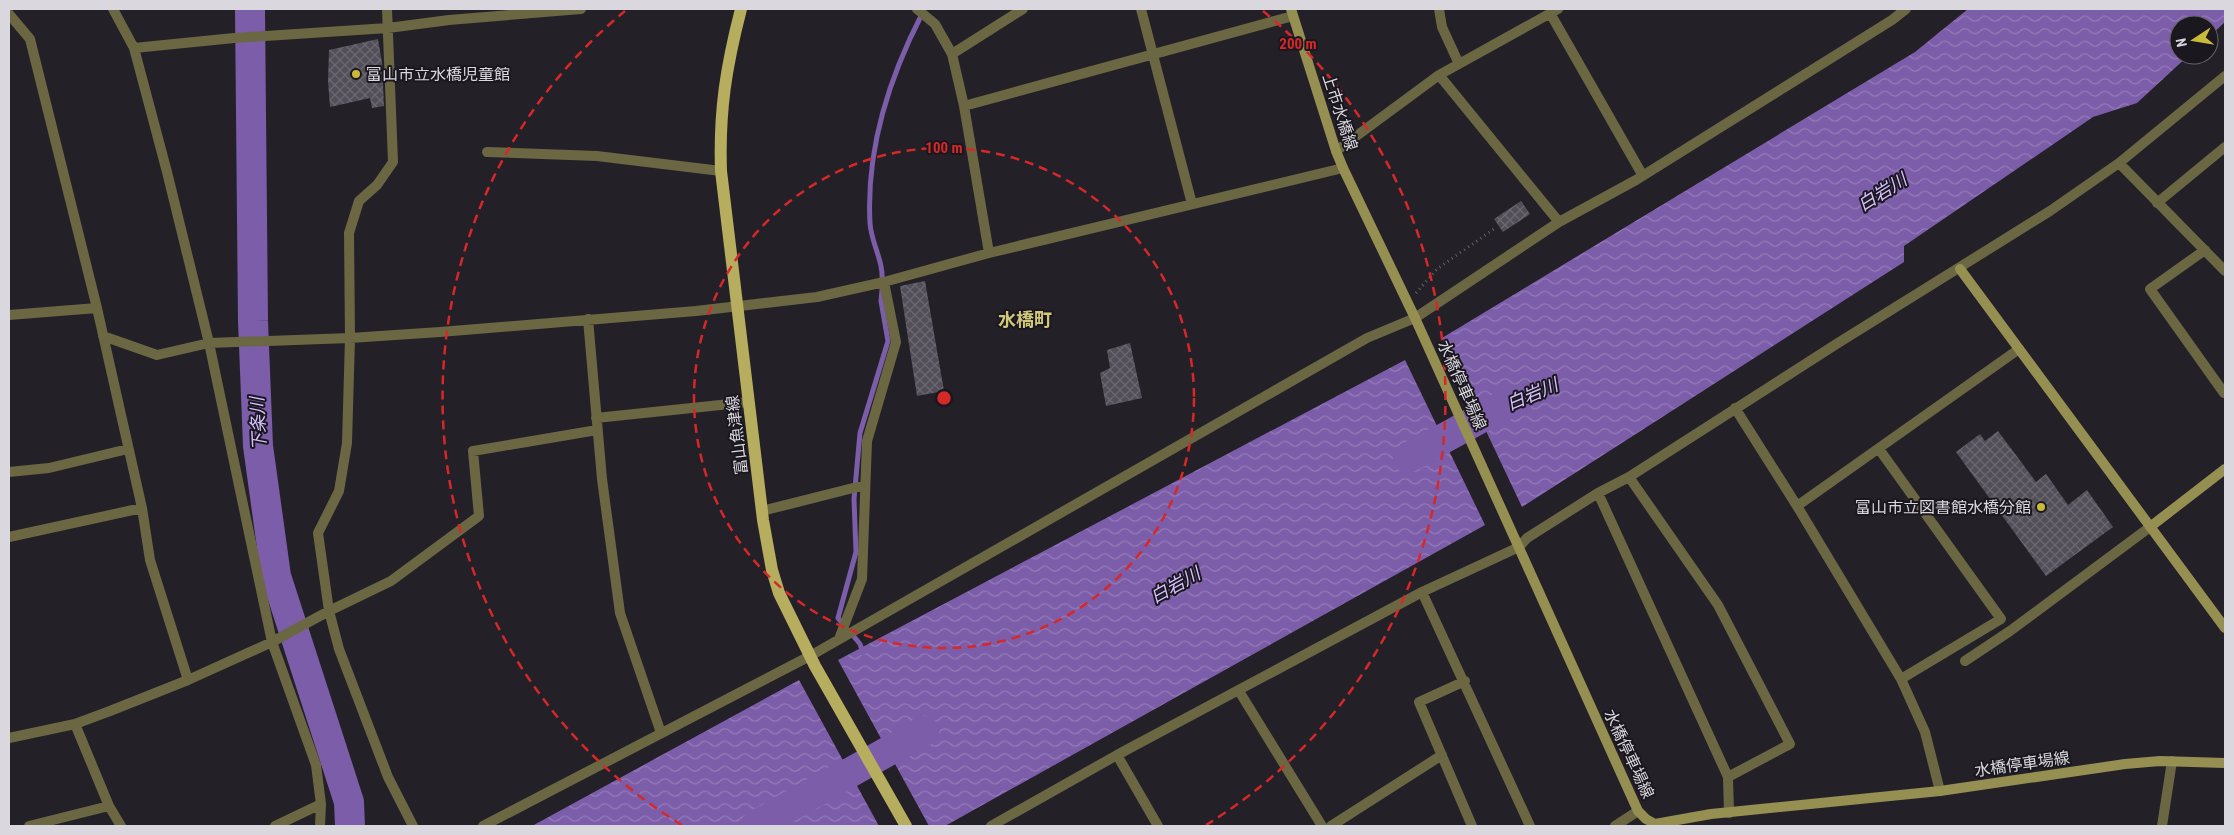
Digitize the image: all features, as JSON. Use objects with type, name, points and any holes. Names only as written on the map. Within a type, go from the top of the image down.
[{"type":"main road","name":"富山魚津線","points":[[741,9],[723,86],[720,133],[721,171],[762,511],[772,570],[779,593],[813,661],[906,826]]},
{"type":"main road","name":"上市水橋線","points":[[1292,12],[1343,168]]},
{"type":"main road","name":"水橋停車場線","points":[[1343,168],[1415,318],[1638,811],[1646,819],[1655,825],[1729,812],[1940,791],[2125,764],[2172,761],[2225,763]]},
{"type":"main road","points":[[1960,269],[2225,628]]},
{"type":"main road","points":[[2150,527],[2225,469]]},
{"type":"street","points":[[113,9],[134,48],[209,344],[277,639],[316,765],[320,826]]},
{"type":"street","points":[[388,9],[392,162],[377,185],[359,200],[349,233],[350,338],[347,443],[339,491],[318,533],[329,611],[339,649],[385,768],[413,826]]},
{"type":"street","points":[[134,48],[234,38],[388,28],[449,20],[581,9]]},
{"type":"street","points":[[917,9],[935,24],[952,54],[964,106],[990,253]]},
{"type":"street","points":[[952,54],[1024,9]]},
{"type":"street","points":[[1141,9],[1192,204]]},
{"type":"street","points":[[1439,9],[1442,27],[1459,64]]},
{"type":"street","points":[[483,826],[661,733],[813,661],[839,640],[1367,338],[1415,318],[1558,222],[1643,176],[1884,25],[1906,9]]},
{"type":"street","points":[[1336,150],[1439,75],[1554,11],[1643,176]]},
{"type":"street","points":[[964,106],[1154,54],[1292,12]]},
{"type":"street","points":[[9,14],[30,38],[98,308],[142,508],[150,560],[188,680]]},
{"type":"street","points":[[1439,75],[1558,222]]},
{"type":"street","points":[[991,826],[1117,755],[1422,592],[1519,547],[1527,538],[1598,493],[1629,477],[1735,408],[2028,226],[2119,163],[2225,76]]},
{"type":"street","points":[[2157,203],[2225,147]]},
{"type":"street","points":[[487,152],[597,156],[721,171]]},
{"type":"street","points":[[2119,163],[2225,271]]},
{"type":"street","points":[[103,336],[157,355],[209,344],[350,338],[588,320],[817,297],[884,282],[990,253],[1343,168]]},
{"type":"street","points":[[2205,250],[2150,289],[2224,393]]},
{"type":"street","points":[[839,640],[862,579],[867,441],[896,342],[884,282]]},
{"type":"street","points":[[9,315],[98,308]]},
{"type":"street","points":[[588,320],[602,479],[620,613],[661,733]]},
{"type":"street","points":[[1797,506],[2019,350]]},
{"type":"street","points":[[596,418],[750,402]]},
{"type":"street","points":[[1735,408],[1797,506],[1901,679],[1925,732],[1940,791]]},
{"type":"street","points":[[9,738],[75,724],[188,680],[277,639],[391,581],[479,516],[474,451],[598,430]]},
{"type":"street","points":[[9,472],[49,468],[128,449]]},
{"type":"street","points":[[1879,449],[2010,631]]},
{"type":"street","points":[[1629,477],[1718,605],[1790,744],[1728,777]]},
{"type":"street","points":[[762,511],[865,485]]},
{"type":"street","points":[[1598,493],[1728,777],[1729,812]]},
{"type":"street","points":[[9,536],[142,508]]},
{"type":"street","points":[[1964,661],[2010,631],[2150,527]]},
{"type":"street","points":[[1422,592],[1465,681],[1530,826]]},
{"type":"street","points":[[1901,679],[2001,618]]},
{"type":"street","points":[[1465,681],[1419,702],[1472,826]]},
{"type":"street","points":[[1239,691],[1322,826]]},
{"type":"street","points":[[75,724],[109,806],[121,826]]},
{"type":"street","points":[[1117,755],[1158,826]]},
{"type":"street","points":[[1331,826],[1442,755]]},
{"type":"street","points":[[2162,826],[2172,761]]},
{"type":"street","points":[[275,826],[320,804]]},
{"type":"street","points":[[29,826],[109,806]]},
{"type":"street","points":[[1616,826],[1638,811]]},
{"type":"path","points":[[1408,303],[1436,268],[1494,229]]},
{"type":"water","points":[[1968,9],[2225,9],[2225,22],[2219,28],[2219,15],[2169,15],[2169,65],[2178,65],[2137,103],[2093,117],[1904,246],[1904,262],[1522,507],[1442,338],[1915,52]]},
{"type":"water","points":[[1405,360],[1485,525],[945,826],[929,826],[838,660]]},
{"type":"water","points":[[799,680],[879,826],[532,826]]},
{"type":"building","name":"富山市立水橋児童館","points":[[378,39],[382,63],[384,106],[372,108],[370,98],[330,107],[328,81],[329,50]]},
{"type":"building","points":[[1521,201],[1530,214],[1503,232],[1494,219]]},
{"type":"building","points":[[925,281],[944,391],[917,396],[900,286]]},
{"type":"building","points":[[1130,343],[1142,398],[1106,406],[1100,373],[1110,368],[1107,350]]},
{"type":"building","points":[[1998,431],[2036,482],[2046,474],[2068,505],[2087,490],[2113,527],[2046,576],[1956,452],[1980,434],[1985,441]]},
{"type":"waterway","name":"下条川","points":[[250,9],[253,321],[258,446],[276,576],[349,802],[350,826]]},
{"type":"waterway","points":[[882,282],[881,267],[870,223],[870,195],[876,141],[882,115],[899,63],[922,14]]},
{"type":"waterway","points":[[844,625],[838,618],[856,552],[854,499],[860,433],[888,341],[881,301],[882,290]]},
{"type":"waterway","name":"白岩川","points":[[1408,458],[1499,408],[1518,400]]},
{"type":"waterway","points":[[851,633],[860,644],[863,653]]},
{"type":"waterway","points":[[755,826],[924,731]]},
{"type":"place","name":"富山市立水橋児童館","points":[[356,74]]},
{"type":"place","name":"富山市立図書館水橋分館","points":[[2041,507]]},
{"type":"district","name":"水橋町","points":[[1025,319]]}]
